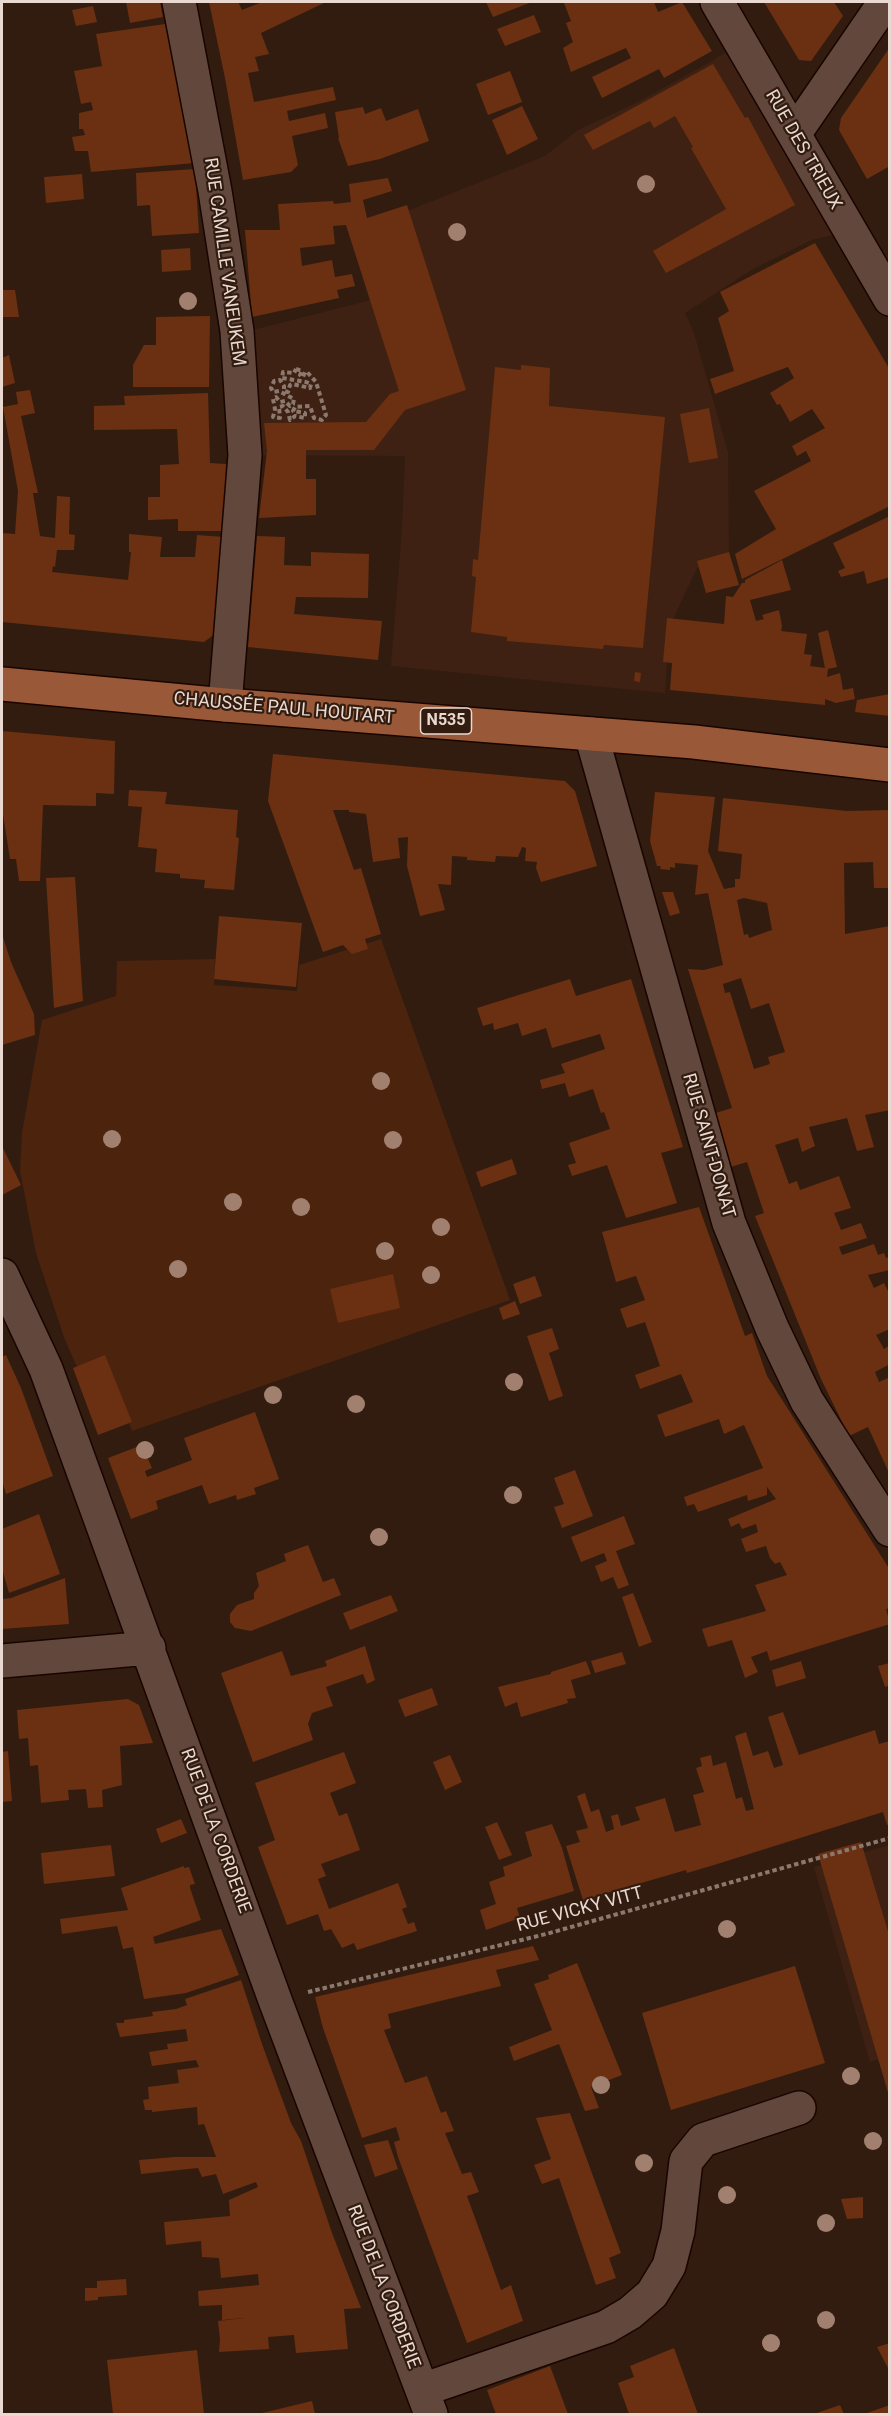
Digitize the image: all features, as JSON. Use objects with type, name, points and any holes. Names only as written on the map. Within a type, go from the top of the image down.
[{"type":"main road","name":"CHAUSSÉE PAUL HOUTART","points":[[2,684],[225,705],[694,742],[890,765]]},
{"type":"street","name":"RUE CAMILLE VANEUKEM","points":[[179,2],[215,191],[237,331],[244,432],[245,455],[225,705]]},
{"type":"street","name":"RUE DES TRIEUX","points":[[717,2],[890,299]]},
{"type":"street","points":[[795,133],[885,2]]},
{"type":"street","name":"RUE SAINT-DONAT","points":[[591,734],[729,1223],[772,1328],[807,1401],[890,1530]]},
{"type":"street","name":"RUE DE LA CORDERIE","points":[[2,1275],[46,1369],[275,2000],[427,2402],[606,2327],[630,2313],[652,2295],[669,2266],[678,2231],[686,2161],[703,2140],[800,2108]]},
{"type":"street","points":[[2,1661],[149,1648]]},
{"type":"path","points":[[296,369],[300,369],[302,371],[300,375],[305,377],[305,372],[308,372],[316,382],[327,415],[322,420],[315,420],[310,406],[302,408],[299,406],[293,411],[305,413],[305,418],[296,416],[290,420],[283,406],[279,407],[280,418],[273,417],[275,409],[273,399],[276,397],[280,402],[285,401],[290,406],[294,399],[287,397],[279,391],[273,392],[271,383],[280,380],[284,386],[284,392],[288,392],[292,384],[310,388],[310,384],[287,379],[281,375],[283,372],[294,373],[296,369]]},
{"type":"path","name":"RUE VICKY VITT","points":[[275,2000],[546,1934],[890,1838]]},
{"type":"shaded area","points":[[740,43],[850,231],[812,240],[753,269],[685,313],[694,333],[728,452],[729,559],[697,568],[669,628],[665,693],[391,666],[402,529],[405,456],[245,455],[237,331],[257,329],[371,300],[348,231],[405,212],[545,156],[578,130],[638,102]]},
{"type":"shaded area","points":[[381,939],[510,1300],[132,1431],[108,1367],[81,1376],[65,1340],[36,1253],[20,1171],[22,1133],[42,1020],[116,996],[117,961],[215,959],[214,985],[297,991],[299,965]]},
{"type":"shaded area","points":[[889,1845],[889,2056],[870,2062],[814,1867]]},
{"type":"building","points":[[126,2],[160,2],[163,17],[130,23]]},
{"type":"building","points":[[209,2],[238,2],[242,10],[262,2],[324,3],[261,33],[269,54],[255,57],[259,71],[248,73],[254,102],[333,87],[336,100],[287,111],[289,121],[325,113],[328,128],[292,136],[298,165],[291,172],[243,180]]},
{"type":"building","points":[[486,2],[532,2],[493,17]]},
{"type":"building","points":[[654,2],[658,12],[682,2],[712,51],[664,78],[659,69],[602,98],[592,77],[631,58],[626,48],[571,72],[563,48],[573,42],[566,23],[571,21],[564,3]]},
{"type":"building","points":[[764,2],[834,2],[843,16],[811,61],[799,60]]},
{"type":"building","points":[[93,6],[97,22],[76,26],[72,10]]},
{"type":"building","points":[[534,15],[541,32],[505,46],[497,29]]},
{"type":"building","points":[[165,24],[195,163],[91,172],[88,151],[75,151],[72,137],[85,135],[83,129],[79,129],[79,113],[93,110],[91,102],[81,104],[74,71],[102,66],[96,34]]},
{"type":"building","points":[[890,47],[890,166],[867,179],[839,130],[841,118]]},
{"type":"building","points":[[713,64],[745,118],[748,117],[795,205],[666,273],[653,251],[726,209],[675,116],[654,128],[650,121],[593,150],[584,135]]},
{"type":"building","points":[[510,71],[522,102],[488,115],[476,84]]},
{"type":"building","points":[[522,106],[538,139],[507,155],[492,120]]},
{"type":"building","points":[[363,107],[365,114],[381,108],[386,121],[418,109],[429,141],[380,159],[348,166],[338,138],[335,112]]},
{"type":"building","points":[[195,169],[199,233],[152,236],[150,205],[137,206],[136,173]]},
{"type":"building","points":[[82,174],[84,199],[46,203],[44,177]]},
{"type":"building","points":[[388,178],[392,191],[363,200],[367,218],[407,205],[466,390],[405,410],[374,450],[306,450],[306,479],[316,479],[316,515],[259,518],[267,451],[264,423],[366,422],[390,394],[399,391],[346,225],[333,226],[335,244],[300,248],[302,266],[332,260],[335,277],[352,274],[355,286],[337,290],[339,298],[252,317],[245,230],[280,230],[278,204],[351,202],[349,184]]},
{"type":"building","points":[[815,243],[890,370],[890,506],[742,579],[735,554],[776,529],[754,491],[811,461],[806,451],[797,456],[792,446],[825,428],[812,409],[790,422],[780,404],[777,405],[770,393],[794,378],[788,367],[715,394],[710,379],[734,371],[718,318],[729,311],[720,292]]},
{"type":"building","points":[[190,248],[191,270],[162,272],[161,250]]},
{"type":"building","points":[[2,290],[15,290],[19,317],[3,317]]},
{"type":"building","points":[[210,316],[209,387],[133,387],[133,365],[144,345],[156,345],[156,317]]},
{"type":"building","points":[[9,355],[15,383],[2,387],[2,358]]},
{"type":"building","points":[[521,365],[550,368],[549,406],[665,417],[643,648],[604,645],[603,649],[507,641],[507,637],[471,632],[476,577],[472,576],[473,559],[478,560],[495,367],[521,370]]},
{"type":"building","points":[[30,390],[35,413],[21,416],[38,493],[33,493],[40,536],[55,538],[57,496],[70,497],[69,534],[75,535],[74,550],[57,550],[55,567],[53,566],[52,572],[128,580],[131,552],[129,552],[129,534],[162,537],[160,557],[195,557],[197,535],[224,537],[215,634],[204,642],[2,622],[2,533],[15,534],[18,491],[3,407],[18,404],[16,392]]},
{"type":"building","points":[[208,393],[210,463],[226,464],[226,531],[178,531],[178,519],[148,520],[148,497],[160,497],[160,465],[179,464],[177,429],[94,430],[94,406],[125,405],[124,396]]},
{"type":"building","points":[[709,408],[718,458],[689,463],[680,414]]},
{"type":"building","points":[[890,516],[890,577],[867,584],[864,571],[841,577],[838,571],[845,568],[833,543]]},
{"type":"building","points":[[257,536],[285,537],[284,565],[311,566],[311,552],[369,554],[368,598],[296,597],[294,614],[382,621],[378,660],[248,647]]},
{"type":"building","points":[[729,552],[739,585],[706,593],[697,561]]},
{"type":"building","points":[[782,560],[791,590],[750,600],[756,621],[764,619],[762,615],[779,610],[781,631],[807,634],[804,654],[812,655],[810,666],[825,668],[818,633],[828,630],[837,667],[828,669],[827,677],[840,673],[843,690],[853,688],[855,699],[836,703],[825,699],[825,705],[670,690],[672,663],[663,662],[667,618],[724,624],[726,596],[733,597],[745,580]]},
{"type":"building","points":[[635,672],[641,673],[640,682],[634,681]]},
{"type":"building","points":[[890,694],[890,716],[855,712],[857,700]]},
{"type":"building","points":[[2,731],[115,741],[114,794],[96,793],[96,806],[43,805],[40,881],[19,881],[16,859],[10,859],[2,808]]},
{"type":"building","points":[[273,754],[565,781],[575,791],[597,866],[541,882],[536,868],[537,862],[525,861],[526,848],[522,847],[518,857],[496,856],[495,862],[467,860],[467,857],[452,856],[451,885],[438,884],[445,910],[420,916],[407,866],[408,837],[398,838],[400,858],[373,862],[366,814],[349,812],[349,810],[333,810],[354,870],[361,868],[381,934],[365,939],[368,949],[352,954],[343,945],[323,952],[268,801]]},
{"type":"building","points":[[129,790],[167,792],[165,804],[238,810],[236,837],[239,838],[234,890],[204,888],[205,880],[180,878],[180,874],[155,872],[157,849],[138,847],[142,807],[128,806]]},
{"type":"building","points":[[655,792],[715,797],[708,851],[724,889],[735,887],[735,879],[740,879],[742,854],[718,851],[723,798],[847,811],[890,810],[890,888],[874,888],[873,862],[844,863],[845,934],[890,926],[890,1110],[865,1115],[874,1147],[857,1151],[847,1118],[809,1127],[815,1146],[802,1152],[798,1138],[775,1145],[789,1184],[797,1181],[800,1190],[839,1176],[851,1208],[834,1213],[841,1230],[861,1223],[867,1238],[839,1247],[842,1255],[874,1244],[878,1255],[884,1253],[886,1258],[890,1257],[890,1270],[868,1275],[874,1288],[884,1283],[890,1295],[890,1329],[876,1335],[884,1349],[890,1345],[890,1364],[875,1372],[879,1382],[890,1377],[890,1475],[868,1427],[849,1436],[821,1379],[755,1216],[764,1213],[747,1162],[724,1169],[709,1115],[732,1108],[688,969],[704,970],[723,965],[708,893],[695,895],[698,865],[675,863],[675,868],[670,867],[670,870],[660,869],[661,866],[657,866],[650,841]],"holes":[[[744,898],[767,903],[772,930],[749,938],[748,934],[744,935],[737,900]],[[741,978],[751,1009],[769,1003],[785,1052],[768,1057],[770,1064],[754,1069],[730,992],[725,993],[723,984]]]},
{"type":"building","points":[[75,877],[83,1001],[54,1008],[46,878]]},
{"type":"building","points":[[662,892],[673,892],[680,913],[670,916]]},
{"type":"building","points":[[219,916],[302,923],[296,987],[214,979]]},
{"type":"building","points":[[2,934],[11,962],[34,1014],[35,1035],[2,1045]]},
{"type":"building","points":[[570,979],[576,996],[631,979],[683,1147],[661,1153],[677,1203],[626,1218],[607,1165],[572,1176],[568,1165],[576,1163],[569,1143],[610,1129],[604,1112],[601,1113],[593,1089],[569,1097],[565,1083],[542,1089],[540,1080],[565,1073],[561,1064],[605,1049],[600,1034],[552,1048],[546,1028],[522,1036],[518,1023],[494,1030],[493,1023],[483,1026],[477,1008]]},
{"type":"building","points":[[2,1146],[21,1185],[2,1195]]},
{"type":"building","points":[[512,1159],[517,1174],[481,1187],[476,1172]]},
{"type":"building","points":[[699,1207],[745,1336],[752,1333],[767,1376],[890,1570],[890,1608],[886,1609],[890,1624],[770,1661],[767,1651],[751,1657],[758,1672],[745,1678],[732,1640],[708,1647],[702,1629],[766,1611],[755,1585],[787,1575],[780,1562],[775,1564],[770,1558],[766,1546],[746,1552],[741,1539],[758,1532],[756,1524],[742,1529],[739,1523],[731,1527],[728,1519],[776,1499],[767,1487],[767,1495],[748,1501],[747,1495],[698,1512],[694,1504],[687,1506],[684,1497],[763,1468],[744,1425],[724,1434],[719,1419],[665,1437],[657,1415],[693,1402],[681,1374],[640,1389],[635,1375],[660,1366],[645,1322],[627,1328],[620,1309],[645,1300],[636,1276],[616,1282],[602,1232]]},
{"type":"building","points":[[393,1274],[400,1308],[338,1323],[330,1289]]},
{"type":"building","points":[[535,1276],[542,1296],[520,1304],[513,1284]]},
{"type":"building","points":[[515,1301],[520,1314],[503,1320],[499,1308]]},
{"type":"building","points":[[552,1328],[559,1349],[549,1353],[563,1396],[549,1401],[527,1336]]},
{"type":"building","points":[[6,1355],[21,1388],[53,1476],[6,1494],[2,1481],[2,1357]]},
{"type":"building","points":[[105,1355],[132,1422],[98,1435],[73,1368]]},
{"type":"building","points":[[255,1412],[279,1479],[254,1488],[256,1494],[237,1500],[236,1495],[209,1504],[202,1485],[156,1501],[158,1509],[131,1519],[108,1458],[142,1445],[152,1468],[145,1471],[147,1477],[192,1460],[184,1438]]},
{"type":"building","points":[[575,1470],[593,1516],[562,1528],[554,1507],[564,1504],[554,1478]]},
{"type":"building","points":[[39,1514],[60,1574],[9,1593],[2,1569],[2,1529]]},
{"type":"building","points":[[624,1516],[635,1544],[616,1551],[629,1585],[618,1589],[613,1577],[601,1582],[595,1566],[607,1561],[604,1553],[581,1562],[571,1537]]},
{"type":"building","points":[[308,1545],[323,1582],[334,1578],[341,1595],[251,1631],[235,1628],[230,1622],[230,1614],[237,1605],[254,1599],[254,1593],[259,1586],[256,1573],[286,1561],[284,1554]]},
{"type":"building","points":[[65,1578],[69,1624],[2,1629],[2,1599],[11,1598]]},
{"type":"building","points":[[633,1593],[652,1642],[639,1647],[622,1597]]},
{"type":"building","points":[[391,1595],[398,1611],[350,1630],[343,1613]]},
{"type":"building","points":[[365,1646],[375,1680],[367,1684],[363,1674],[326,1687],[333,1706],[312,1713],[308,1724],[313,1740],[253,1762],[221,1673],[282,1651],[291,1676],[327,1666],[325,1661]]},
{"type":"building","points":[[622,1652],[626,1664],[595,1673],[591,1661]]},
{"type":"building","points":[[586,1661],[591,1674],[571,1680],[576,1698],[567,1699],[568,1703],[521,1717],[517,1702],[505,1707],[498,1687],[551,1674],[551,1672]]},
{"type":"building","points":[[801,1661],[806,1678],[776,1687],[772,1670]]},
{"type":"building","points":[[890,1663],[890,1685],[885,1687],[878,1666]]},
{"type":"building","points":[[432,1688],[438,1705],[405,1717],[398,1700]]},
{"type":"building","points":[[128,1699],[139,1705],[153,1743],[120,1746],[122,1785],[102,1790],[103,1807],[88,1808],[86,1789],[68,1790],[69,1800],[41,1803],[38,1765],[30,1766],[28,1738],[19,1739],[17,1710]]},
{"type":"building","points":[[783,1712],[799,1755],[875,1730],[879,1744],[890,1741],[890,1824],[887,1825],[883,1812],[687,1873],[686,1870],[583,1900],[566,1846],[580,1842],[576,1831],[588,1828],[577,1796],[585,1793],[591,1812],[599,1809],[606,1832],[614,1829],[611,1816],[618,1814],[621,1826],[640,1820],[635,1807],[665,1798],[675,1832],[701,1825],[693,1795],[704,1792],[696,1768],[702,1766],[700,1758],[711,1755],[713,1766],[726,1762],[736,1799],[742,1797],[746,1811],[754,1809],[735,1736],[746,1732],[753,1756],[768,1751],[774,1768],[783,1765],[768,1717]]},
{"type":"building","points":[[8,1751],[12,1801],[2,1802],[2,1752]]},
{"type":"building","points":[[344,1752],[356,1783],[330,1793],[339,1816],[347,1813],[360,1850],[321,1864],[326,1876],[318,1879],[329,1909],[398,1883],[407,1907],[402,1909],[408,1924],[414,1922],[417,1931],[357,1950],[354,1943],[342,1948],[331,1929],[324,1931],[318,1914],[287,1925],[258,1847],[275,1840],[255,1783]]},
{"type":"building","points":[[450,1755],[462,1782],[445,1790],[433,1762]]},
{"type":"building","points":[[181,1819],[187,1833],[161,1843],[156,1829]]},
{"type":"building","points":[[497,1822],[512,1855],[499,1860],[485,1827]]},
{"type":"building","points":[[552,1824],[562,1848],[574,1891],[517,1908],[520,1918],[486,1930],[480,1910],[496,1904],[489,1882],[505,1876],[503,1867],[532,1856],[525,1832]]},
{"type":"building","points":[[861,1842],[890,1938],[889,2096],[818,1854]]},
{"type":"building","points":[[111,1845],[115,1876],[44,1884],[41,1853]]},
{"type":"building","points":[[184,1866],[184,1868],[189,1867],[195,1884],[190,1885],[190,1888],[201,1920],[153,1937],[155,1944],[221,1929],[239,1975],[186,1993],[144,1999],[133,1947],[123,1949],[117,1926],[62,1934],[60,1919],[128,1910],[121,1888]]},
{"type":"building","points":[[533,1946],[539,1960],[496,1970],[501,1986],[388,2014],[391,2028],[384,2030],[405,2083],[427,2076],[441,2113],[446,2111],[454,2131],[445,2133],[462,2174],[471,2172],[479,2192],[467,2196],[501,2290],[511,2285],[523,2321],[467,2343],[398,2157],[394,2142],[400,2140],[396,2127],[362,2138],[323,2028],[315,1997]]},
{"type":"building","points":[[577,1963],[622,2075],[591,2087],[599,2108],[585,2111],[559,2044],[514,2061],[509,2047],[552,2030],[534,1984],[549,1979],[548,1975]]},
{"type":"building","points":[[795,1966],[825,2063],[671,2110],[642,2013]]},
{"type":"building","points":[[241,1980],[262,2044],[291,2123],[301,2141],[332,2233],[361,2308],[344,2309],[348,2349],[296,2353],[294,2335],[268,2337],[269,2349],[219,2352],[218,2321],[244,2318],[222,2320],[222,2305],[199,2306],[198,2291],[259,2285],[258,2274],[221,2278],[219,2258],[202,2257],[201,2241],[166,2245],[164,2222],[230,2216],[229,2200],[258,2187],[256,2182],[223,2194],[216,2174],[202,2177],[198,2168],[141,2174],[139,2160],[216,2157],[204,2124],[198,2125],[197,2107],[152,2112],[152,2110],[145,2110],[143,2100],[149,2099],[148,2087],[179,2083],[177,2070],[199,2067],[196,2060],[152,2066],[149,2052],[168,2049],[167,2044],[188,2041],[186,2029],[120,2037],[116,2023],[153,2016],[152,2012],[176,2009],[187,2005],[185,1999]]},
{"type":"building","points":[[570,2113],[621,2253],[609,2258],[616,2278],[596,2285],[559,2178],[542,2184],[534,2165],[551,2159],[536,2118]]},
{"type":"building","points":[[388,2140],[398,2169],[375,2177],[364,2145]]},
{"type":"building","points":[[863,2197],[863,2218],[847,2219],[841,2199]]},
{"type":"building","points":[[126,2279],[127,2295],[98,2297],[98,2300],[85,2301],[85,2288],[97,2288],[97,2281]]},
{"type":"building","points":[[890,2343],[890,2372],[877,2347]]},
{"type":"building","points":[[674,2348],[698,2414],[629,2414],[618,2383],[634,2377],[630,2366]]},
{"type":"building","points":[[197,2350],[204,2414],[113,2414],[107,2360]]},
{"type":"building","points":[[550,2366],[568,2414],[496,2414],[487,2390]]},
{"type":"building","points":[[312,2401],[315,2414],[258,2414]]},
{"type":"building","points":[[840,2405],[844,2414],[814,2414]]},
{"type":"building","points":[[890,2405],[890,2414],[864,2414]]}]
